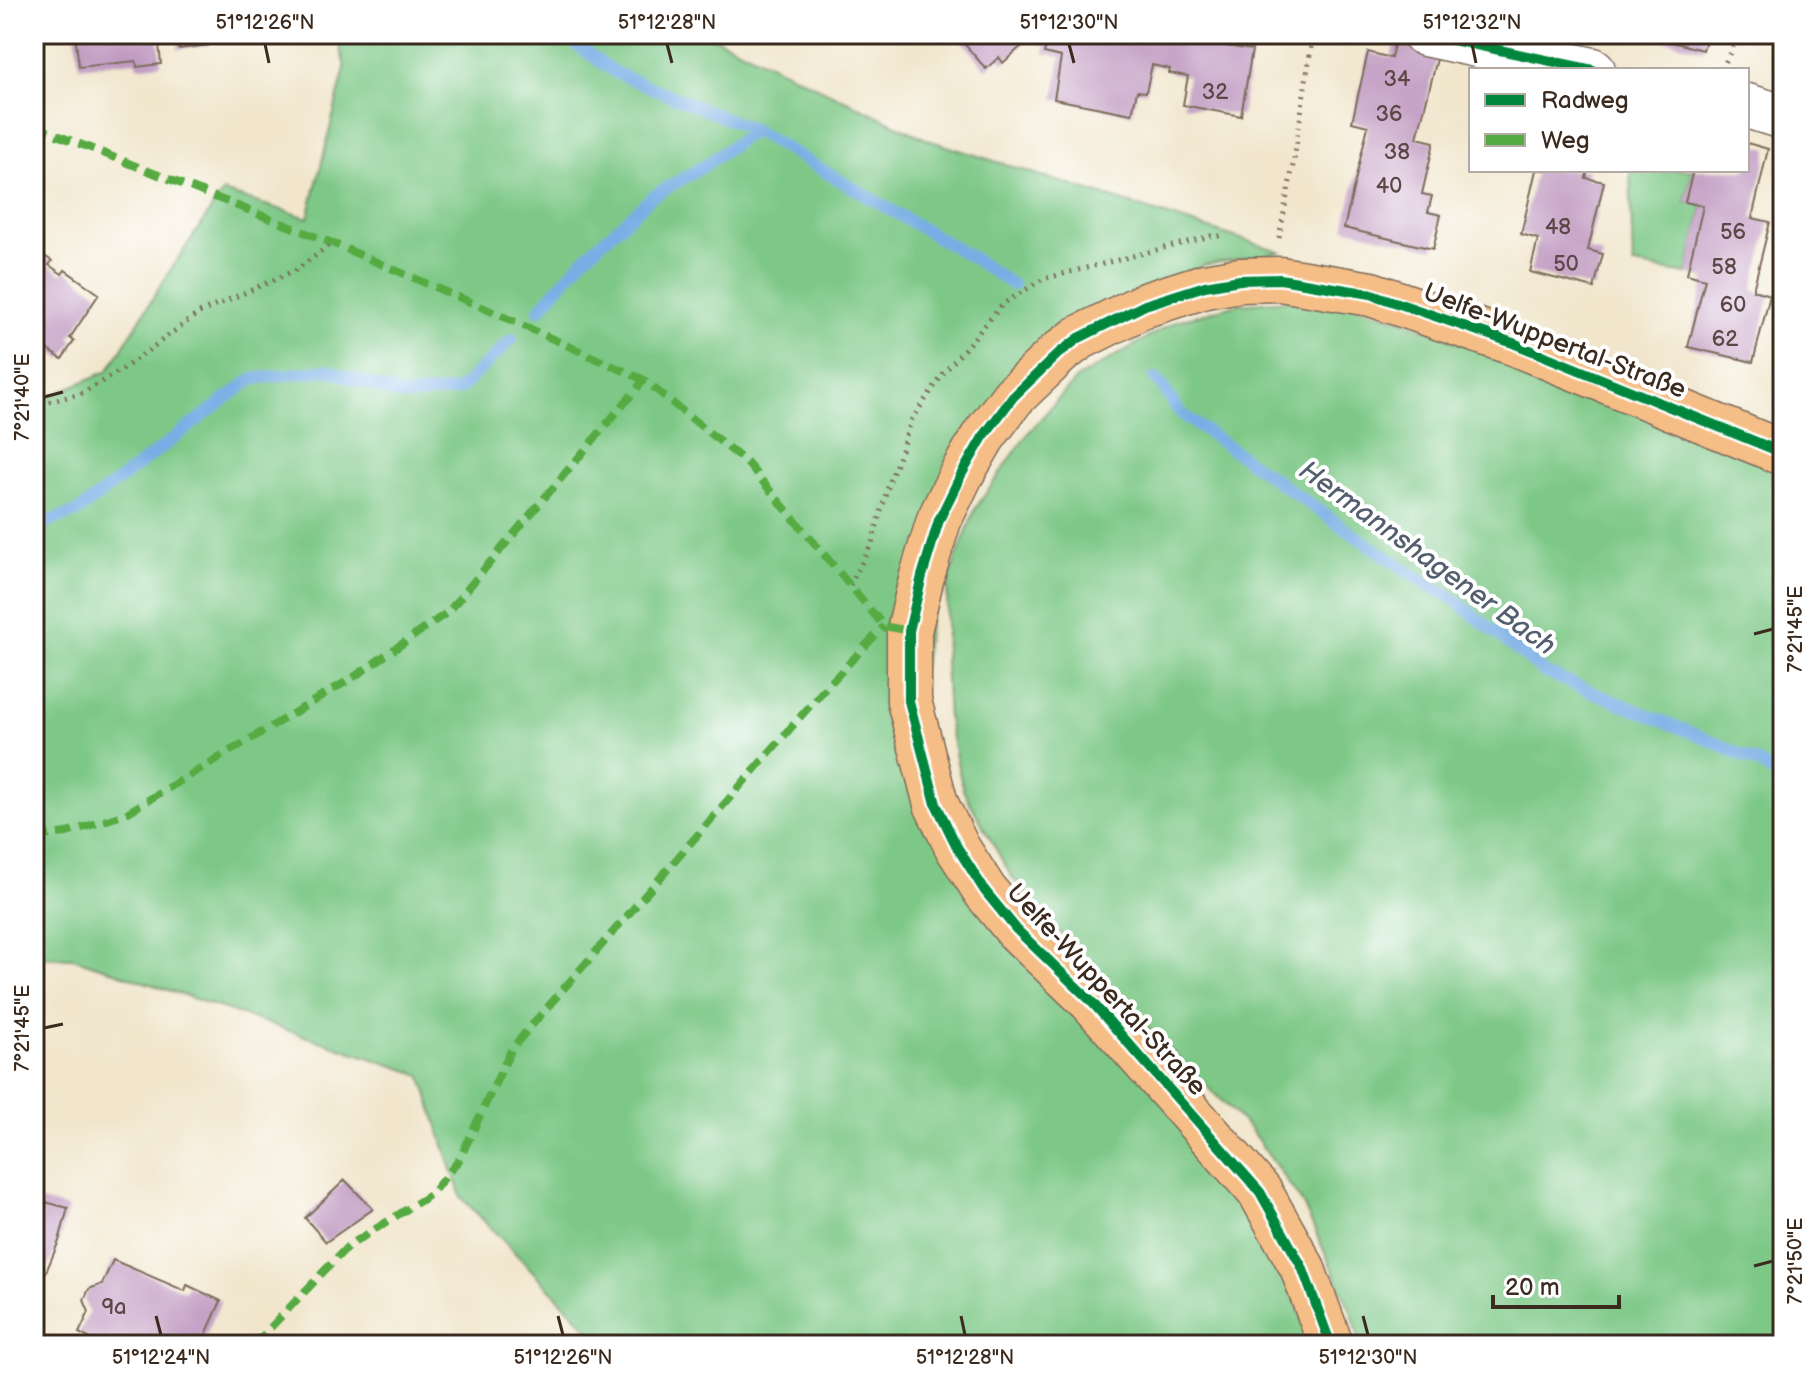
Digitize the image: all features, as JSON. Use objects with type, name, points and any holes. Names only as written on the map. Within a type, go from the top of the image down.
[{"type":"main road","name":"Uelfe-Wuppertal-Straße","points":[[1331,1345],[1302,1267],[1260,1192],[1091,1001],[1017,930],[985,891],[957,847],[936,804],[909,701],[909,631],[939,520],[961,475],[983,437],[1013,397],[1048,362],[1079,338],[1145,305],[1205,286],[1240,280],[1280,279],[1371,294],[1513,343],[1783,453]]},
{"type":"street","points":[[1425,34],[1584,68]]},
{"type":"street","points":[[1749,107],[1783,117]]},
{"type":"path","points":[[1266,237],[1280,238],[1313,34]]},
{"type":"path","points":[[1723,68],[1739,34]]},
{"type":"path","points":[[850,585],[872,543],[912,419],[943,374],[1003,304],[1043,279],[1138,253],[1211,236],[1225,236]]},
{"type":"path","points":[[34,406],[82,393],[123,369],[199,313],[296,270],[332,243]]},
{"type":"green space","points":[[337,34],[707,34],[928,140],[1282,252],[1204,265],[1140,292],[950,470],[909,769],[1224,1165],[1265,1232],[1314,1345],[604,1345],[461,1197],[421,1075],[73,958],[34,957],[34,403],[108,371],[223,192],[308,218],[345,68]]},
{"type":"green space","points":[[1630,172],[1692,172],[1685,202],[1703,206],[1687,274],[1633,265]]},
{"type":"green space","points":[[1325,297],[1403,320],[1783,471],[1783,1345],[1361,1345],[1352,1313],[1303,1204],[1250,1129],[1107,987],[1011,876],[963,790],[948,720],[945,660],[948,580],[975,509],[1029,432],[1076,379],[1176,321],[1238,304]]},
{"type":"building","points":[[75,34],[158,34],[161,64],[137,67],[136,61],[79,67]]},
{"type":"building","points":[[177,34],[252,36],[209,41],[209,45],[178,49]]},
{"type":"building","points":[[956,34],[1176,34],[1175,38],[1252,50],[1241,116],[1183,105],[1188,76],[1169,73],[1170,69],[1152,65],[1146,92],[1137,91],[1132,114],[1054,99],[1061,57],[1044,53],[1046,46],[1027,41],[1003,63],[999,57],[986,69]]},
{"type":"building","points":[[1641,34],[1708,34],[1703,50]]},
{"type":"building","points":[[1395,40],[1439,51],[1417,138],[1434,142],[1422,194],[1432,196],[1428,212],[1441,215],[1433,249],[1344,228],[1368,126],[1352,122],[1368,52],[1391,58]]},
{"type":"building","points":[[1749,144],[1768,149],[1752,218],[1770,222],[1753,290],[1770,295],[1753,362],[1688,347],[1705,279],[1687,274],[1703,206],[1685,202],[1692,172],[1749,172]]},
{"type":"building","points":[[1536,172],[1588,172],[1586,178],[1604,182],[1588,250],[1603,254],[1594,288],[1530,272],[1538,239],[1521,234]]},
{"type":"building","points":[[34,249],[52,261],[49,265],[62,274],[65,270],[99,294],[70,338],[74,341],[62,359],[44,347],[47,342],[34,333]]},
{"type":"building","points":[[345,1180],[373,1209],[326,1242],[305,1218]]},
{"type":"building","points":[[34,1199],[68,1208],[59,1241],[38,1291],[34,1290]]},
{"type":"building","points":[[113,1260],[185,1291],[187,1285],[221,1301],[204,1339],[198,1336],[194,1345],[102,1345],[79,1333],[89,1312],[84,1300],[89,1289],[102,1284]]},
{"type":"waterway","points":[[575,34],[578,46],[616,73],[754,130]]},
{"type":"waterway","name":"Hermannshagener Bach","points":[[539,310],[583,259],[653,196],[704,166],[754,130],[971,257],[1013,285]]},
{"type":"waterway","name":"Hermannshagener Bach","points":[[34,526],[77,512],[252,379],[327,370],[404,396],[459,390],[512,339]]},
{"type":"waterway","name":"Hermannshagener Bach","points":[[1155,378],[1183,415],[1351,533],[1451,597],[1544,672],[1716,743],[1762,765],[1783,780]]},
{"type":"marked path","points":[[34,126],[332,243],[644,380],[747,463],[884,626],[909,631]]},
{"type":"marked path","points":[[34,837],[67,833],[125,814],[354,677],[448,612],[644,380]]},
{"type":"marked path","points":[[254,1345],[347,1247],[431,1194],[459,1160],[512,1048],[822,692],[884,626]]},
{"type":"cycle path","points":[[1425,34],[1584,68]]},
{"type":"cycle path","points":[[1331,1345],[1302,1267],[1260,1192],[1091,1001],[1017,930],[985,891],[957,847],[936,804],[909,701],[909,631],[939,520],[961,475],[983,437],[1013,397],[1079,338],[1145,305],[1205,286],[1240,280],[1280,279],[1371,294],[1513,343],[1783,453]]}]
